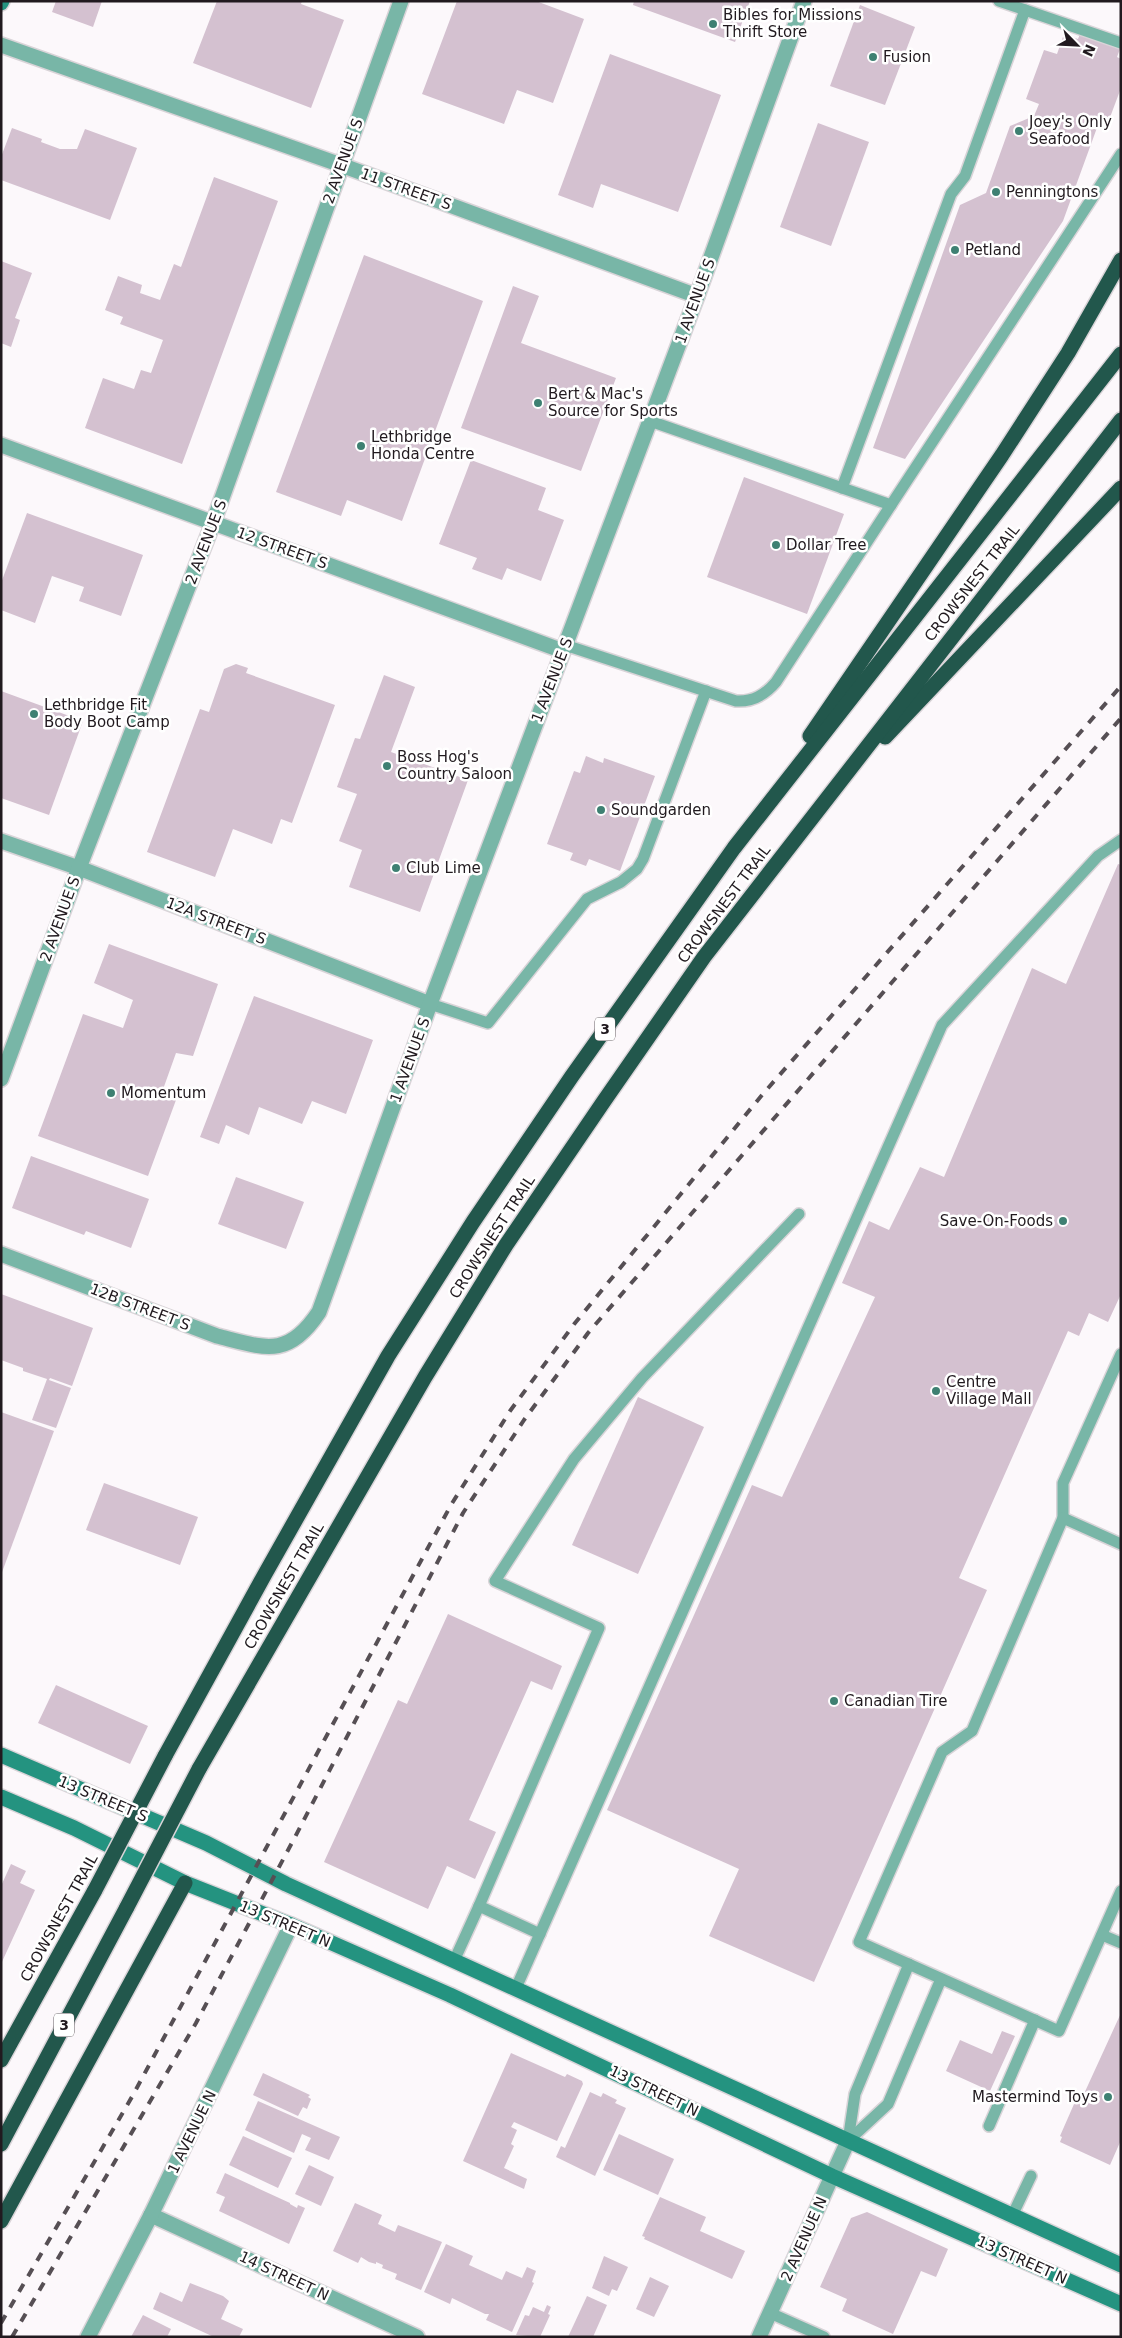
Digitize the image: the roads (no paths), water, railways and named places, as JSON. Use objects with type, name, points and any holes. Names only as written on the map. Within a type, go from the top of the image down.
[{"type":"highway","points":[[734,848],[1002,455],[1068,353],[1121,260]]},
{"type":"highway","name":"CROWSNEST TRAIL","points":[[1,2060],[265,1574],[388,1356],[489,1198],[650,964],[734,848],[1121,354]]},
{"type":"highway","name":"CROWSNEST TRAIL","points":[[1,2144],[199,1769],[425,1376],[506,1245],[704,957],[1121,420]]},
{"type":"highway","points":[[824,801],[1121,488]]},
{"type":"highway","points":[[1,2221],[185,1884]]},
{"type":"street","name":"2 AVENUE S","points":[[1,1079],[79,868],[213,523],[401,1]]},
{"type":"street","name":"1 AVENUE S","points":[[282,1346],[306,1331],[319,1312],[430,1004],[697,296],[804,1]]},
{"type":"street","name":"11 STREET S","points":[[1,45],[341,165],[697,296]]},
{"type":"street","name":"12 STREET S","points":[[1,445],[564,648]]},
{"type":"street","name":"12A STREET S","points":[[1,841],[79,868],[430,1004]]},
{"type":"street","name":"12B STREET S","points":[[1,1254],[217,1336],[250,1344],[282,1346]]},
{"type":"street","name":"13 STREET S","points":[[1,1755],[206,1843],[286,1884],[454,1961]]},
{"type":"street","points":[[1,1797],[74,1828],[185,1884]]},
{"type":"street","name":"13 STREET N","points":[[185,1884],[291,1925],[577,2054],[832,2176],[1121,2304]]},
{"type":"street","name":"1 AVENUE N","points":[[88,2337],[151,2215],[291,1925]]},
{"type":"street","points":[[454,1961],[848,2141],[1013,2214],[1121,2265]]},
{"type":"street","name":"2 AVENUE N","points":[[759,2337],[848,2141]]},
{"type":"street","name":"14 STREET N","points":[[151,2215],[417,2337]]},
{"type":"lane","points":[[999,1],[1121,43]]},
{"type":"lane","points":[[842,488],[951,194],[965,176],[1024,10]]},
{"type":"lane","points":[[564,648],[745,702],[756,699],[768,692],[1121,154]]},
{"type":"lane","points":[[650,421],[891,505]]},
{"type":"lane","points":[[430,1004],[488,1023],[587,899],[621,882],[637,869],[643,860],[706,691]]},
{"type":"lane","points":[[516,1988],[942,1025],[1098,856],[1121,840]]},
{"type":"lane","points":[[454,1961],[599,1628],[495,1581],[574,1458],[642,1378],[799,1214]]},
{"type":"lane","points":[[1121,1354],[1063,1483],[1063,1518],[972,1731],[942,1752],[859,1942],[1059,2031],[1121,1891]]},
{"type":"lane","points":[[1063,1518],[1121,1544]]},
{"type":"lane","points":[[479,1906],[540,1934]]},
{"type":"lane","points":[[1102,1935],[1121,1943]]},
{"type":"lane","points":[[848,2141],[855,2094],[909,1964]]},
{"type":"lane","points":[[848,2141],[888,2104],[941,1978]]},
{"type":"lane","points":[[989,2126],[1035,2020]]},
{"type":"lane","points":[[1013,2214],[1031,2176]]},
{"type":"lane","points":[[770,2313],[824,2337]]},
{"type":"railway","points":[[1,2323],[133,2095],[451,1505],[510,1411],[575,1323],[762,1095],[1121,686]]},
{"type":"railway","points":[[12,2337],[196,2023],[463,1513],[524,1420],[588,1333],[1121,718]]},
{"type":"place","name":"Bibles for Missions Thrift Store","points":[[713,24]]},
{"type":"place","name":"Fusion","points":[[873,57]]},
{"type":"place","name":"Joey's Only Seafood","points":[[1019,131]]},
{"type":"place","name":"Penningtons","points":[[996,192]]},
{"type":"place","name":"Petland","points":[[955,250]]},
{"type":"place","name":"Bert & Mac's Source for Sports","points":[[538,403]]},
{"type":"place","name":"Lethbridge Honda Centre","points":[[361,446]]},
{"type":"place","name":"Dollar Tree","points":[[776,545]]},
{"type":"place","name":"Lethbridge Fit Body Boot Camp","points":[[34,714]]},
{"type":"place","name":"Boss Hog's Country Saloon","points":[[387,766]]},
{"type":"place","name":"Soundgarden","points":[[601,810]]},
{"type":"place","name":"Club Lime","points":[[396,868]]},
{"type":"place","name":"Momentum","points":[[111,1093]]},
{"type":"place","name":"Save-On-Foods","points":[[1063,1221]]},
{"type":"place","name":"Centre Village Mall","points":[[936,1391]]},
{"type":"place","name":"Canadian Tire","points":[[834,1701]]},
{"type":"place","name":"Mastermind Toys","points":[[1108,2097]]}]
